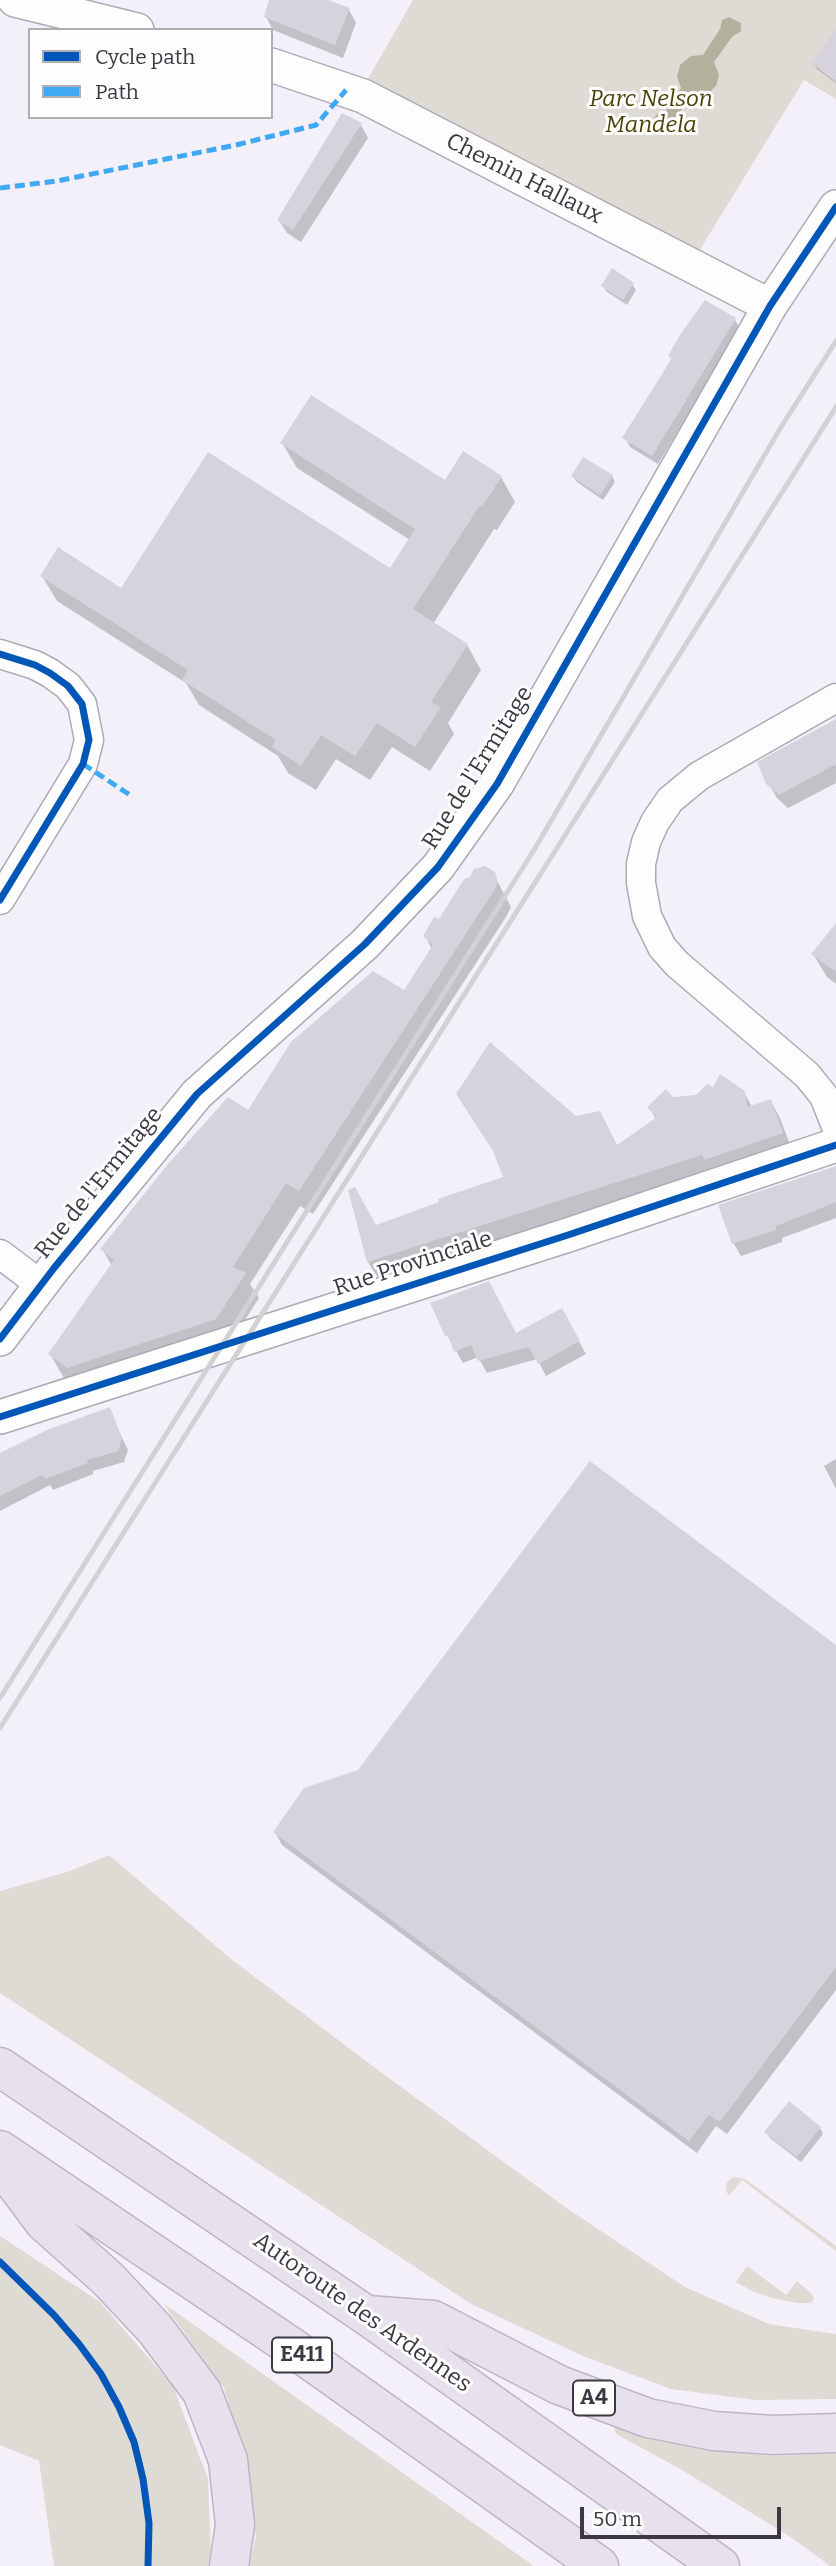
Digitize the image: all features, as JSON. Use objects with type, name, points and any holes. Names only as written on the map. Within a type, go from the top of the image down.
[{"type":"highway","name":"Autoroute des Ardennes","points":[[8,2071],[366,2315],[720,2566]]},
{"type":"highway","name":"E411","points":[[0,2150],[293,2348],[599,2566]]},
{"type":"highway","points":[[0,2163],[44,2222],[108,2279],[155,2329],[202,2392],[228,2460],[235,2525],[229,2566]]},
{"type":"highway","name":"A4","points":[[366,2315],[433,2320],[559,2385],[648,2418],[714,2431],[773,2435],[836,2433]]},
{"type":"street","points":[[15,0],[130,28]]},
{"type":"street","name":"Chemin Hallaux","points":[[273,66],[363,96],[770,306]]},
{"type":"street","name":"Rue de l'Ermitage","points":[[0,1339],[197,1094],[365,944],[438,867],[496,784],[770,306],[836,207]]},
{"type":"street","points":[[0,654],[50,673],[68,686],[82,704],[89,740],[83,764],[0,901]]},
{"type":"street","points":[[836,698],[699,776],[670,800],[655,822],[646,842],[641,883],[646,916],[657,939],[677,964],[816,1084],[836,1126]]},
{"type":"street","name":"Rue Provinciale","points":[[0,1417],[556,1239],[836,1145]]},
{"type":"street","points":[[0,1254],[41,1285]]},
{"type":"green space","name":"Parc Nelson Mandela","points":[[413,0],[836,0],[836,99],[804,80],[693,261],[361,91]]},
{"type":"green space","points":[[109,1855],[231,1959],[382,2073],[568,2209],[685,2287],[769,2324],[836,2334],[836,2399],[755,2400],[671,2389],[583,2356],[471,2304],[0,1993],[0,1891],[67,1872]]},
{"type":"green space","points":[[733,2177],[745,2179],[836,2246],[836,2251],[742,2180],[729,2196],[726,2191],[727,2182]]},
{"type":"green space","points":[[0,2236],[100,2302],[173,2386],[208,2479],[211,2553],[208,2566],[54,2566],[39,2461],[0,2445]]},
{"type":"green space","points":[[747,2266],[786,2295],[797,2281],[814,2299],[811,2303],[798,2303],[754,2292],[736,2282]]},
{"type":"green space","points":[[163,2303],[534,2566],[249,2566],[256,2537],[245,2464],[224,2388]]},
{"type":"green space","points":[[627,2426],[699,2449],[774,2456],[836,2453],[836,2566],[830,2566],[792,2538],[682,2470],[616,2434],[614,2428]]},
{"type":"shaded area","points":[[729,17],[741,23],[741,31],[732,37],[714,62],[719,75],[716,86],[707,95],[692,95],[675,119],[673,129],[668,132],[659,131],[654,118],[658,113],[665,112],[681,88],[677,77],[680,65],[691,56],[703,55],[720,29],[722,20]]},
{"type":"building","points":[[269,0],[328,0],[350,8],[335,45],[264,17]]},
{"type":"building","points":[[836,29],[836,82],[811,63]]},
{"type":"building","points":[[342,113],[362,123],[293,230],[277,220]]},
{"type":"building","points":[[612,268],[634,283],[623,300],[601,286]]},
{"type":"building","points":[[705,300],[736,318],[652,456],[622,438],[672,358],[668,356],[680,335]]},
{"type":"building","points":[[311,395],[445,480],[463,451],[502,476],[482,507],[480,505],[413,609],[468,644],[431,702],[441,707],[415,747],[377,723],[355,756],[321,735],[301,766],[272,747],[276,740],[182,680],[188,670],[40,576],[58,547],[121,588],[208,452],[390,568],[415,529],[280,443]]},
{"type":"building","points":[[583,457],[613,475],[600,495],[571,476]]},
{"type":"building","points":[[836,719],[836,764],[779,795],[766,784],[757,762]]},
{"type":"building","points":[[485,866],[495,872],[498,882],[493,892],[299,1191],[286,1183],[233,1267],[246,1273],[216,1319],[67,1368],[48,1354],[114,1260],[100,1249],[168,1164],[228,1097],[248,1110],[291,1042],[373,971],[404,990],[433,945],[423,936],[434,917],[439,919],[464,879],[470,877],[474,869]]},
{"type":"building","points":[[836,923],[836,972],[811,954]]},
{"type":"building","points":[[490,1042],[576,1116],[600,1111],[617,1145],[657,1117],[647,1107],[666,1089],[673,1097],[696,1095],[707,1084],[713,1087],[720,1074],[745,1091],[747,1107],[771,1099],[783,1133],[704,1160],[702,1155],[367,1262],[348,1190],[355,1187],[376,1225],[439,1202],[438,1199],[503,1177],[493,1151],[456,1094]]},
{"type":"building","points":[[836,1166],[836,1202],[776,1226],[776,1230],[732,1244],[718,1205]]},
{"type":"building","points":[[489,1281],[516,1333],[562,1308],[580,1341],[538,1364],[529,1347],[478,1361],[471,1345],[454,1352],[430,1303]]},
{"type":"building","points":[[110,1407],[122,1438],[118,1451],[87,1460],[88,1463],[45,1479],[42,1475],[0,1496],[0,1453],[47,1430]]},
{"type":"building","points":[[590,1461],[836,1645],[836,1967],[720,2122],[709,2115],[689,2141],[273,1832],[304,1788],[358,1770]]},
{"type":"building","points":[[789,2101],[821,2127],[797,2157],[764,2132]]},
{"type":"railway","points":[[0,1698],[534,850],[781,427],[836,341]]},
{"type":"railway","points":[[0,1728],[836,407]]},
{"type":"marked path","points":[[0,188],[57,181],[236,145],[316,125],[346,90]]},
{"type":"marked path","points":[[83,764],[130,795]]},
{"type":"cycle path","points":[[0,1339],[54,1268],[197,1094],[365,944],[438,867],[497,784],[770,306],[836,207]]},
{"type":"cycle path","points":[[0,654],[35,665],[68,686],[82,704],[89,740],[83,764],[0,900]]},
{"type":"cycle path","points":[[0,1417],[568,1235],[836,1145]]},
{"type":"cycle path","points":[[0,2262],[54,2315],[79,2344],[101,2374],[119,2407],[134,2442],[143,2479],[149,2523],[148,2566]]}]
